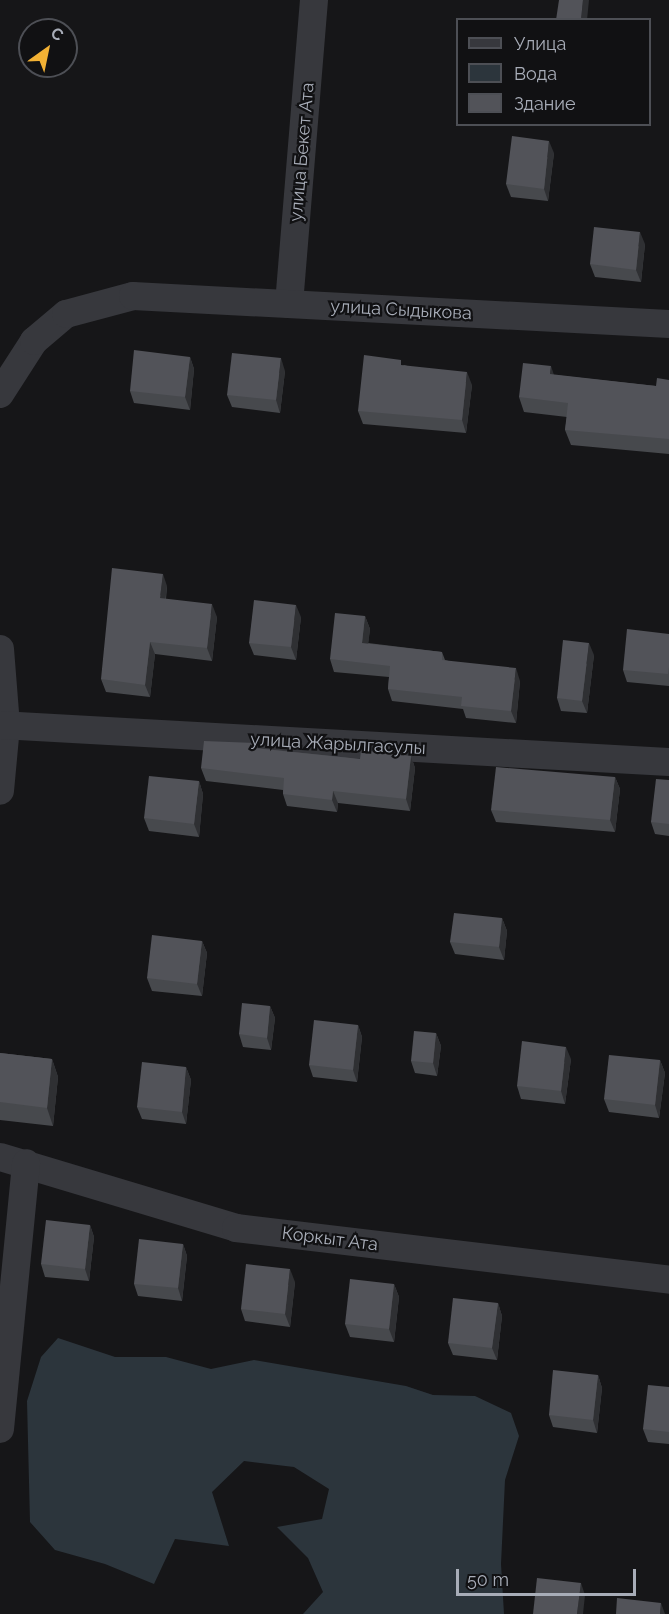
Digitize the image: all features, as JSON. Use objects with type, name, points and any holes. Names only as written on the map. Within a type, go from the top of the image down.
[{"type":"street","name":"улица Бекет Ата","points":[[289,304],[314,0]]},
{"type":"street","name":"улица Сыдыкова","points":[[0,394],[34,341],[66,314],[133,296],[669,324]]},
{"type":"street","points":[[0,649],[3,726],[0,791]]},
{"type":"street","name":"улица Жарылгасулы","points":[[3,726],[669,762]]},
{"type":"street","points":[[0,1429],[13,1160]]},
{"type":"street","name":"Коркыт Ата","points":[[13,1160],[236,1228],[669,1280]]},
{"type":"water","points":[[58,1338],[115,1357],[166,1357],[211,1369],[254,1360],[406,1386],[433,1395],[475,1396],[511,1413],[519,1436],[505,1480],[501,1564],[504,1614],[303,1614],[323,1592],[308,1558],[277,1527],[322,1519],[329,1489],[294,1467],[244,1461],[212,1492],[229,1546],[175,1539],[154,1584],[105,1564],[55,1550],[30,1522],[27,1401],[41,1357]]},
{"type":"building","points":[[559,0],[583,0],[581,18],[556,18]]},
{"type":"building","points":[[512,136],[549,141],[544,189],[506,184]]},
{"type":"building","points":[[594,227],[640,232],[636,270],[590,264]]},
{"type":"building","points":[[134,350],[190,357],[185,397],[130,391]]},
{"type":"building","points":[[232,353],[281,358],[276,400],[227,395]]},
{"type":"building","points":[[364,355],[401,360],[401,365],[467,372],[462,420],[358,411]]},
{"type":"building","points":[[523,363],[551,366],[550,374],[656,386],[657,378],[669,380],[669,439],[565,430],[568,403],[519,397]]},
{"type":"building","points":[[112,568],[163,574],[160,598],[212,604],[207,648],[150,642],[145,685],[101,679]]},
{"type":"building","points":[[254,600],[296,605],[291,647],[249,643]]},
{"type":"building","points":[[335,613],[365,616],[362,643],[442,652],[442,660],[516,668],[511,711],[461,706],[462,697],[388,689],[390,666],[330,659]]},
{"type":"building","points":[[627,629],[669,634],[668,674],[623,670]]},
{"type":"building","points":[[563,640],[589,643],[582,701],[557,698]]},
{"type":"building","points":[[204,741],[255,743],[254,748],[360,759],[361,750],[411,756],[406,799],[333,791],[332,800],[283,794],[284,778],[201,768]]},
{"type":"building","points":[[496,767],[615,777],[610,820],[491,810]]},
{"type":"building","points":[[149,776],[199,781],[194,824],[144,818]]},
{"type":"building","points":[[656,779],[669,780],[669,824],[651,822]]},
{"type":"building","points":[[454,913],[502,918],[499,947],[450,942]]},
{"type":"building","points":[[152,935],[202,941],[197,984],[147,978]]},
{"type":"building","points":[[242,1003],[270,1006],[267,1038],[239,1034]]},
{"type":"building","points":[[314,1020],[358,1025],[353,1070],[309,1065]]},
{"type":"building","points":[[414,1031],[436,1033],[433,1063],[411,1061]]},
{"type":"building","points":[[522,1041],[566,1047],[561,1091],[517,1086]]},
{"type":"building","points":[[0,1053],[52,1059],[47,1108],[0,1102]]},
{"type":"building","points":[[609,1055],[660,1060],[655,1105],[604,1099]]},
{"type":"building","points":[[142,1062],[186,1067],[182,1112],[137,1107]]},
{"type":"building","points":[[46,1220],[90,1225],[85,1269],[41,1264]]},
{"type":"building","points":[[139,1239],[183,1244],[178,1288],[134,1284]]},
{"type":"building","points":[[246,1264],[290,1269],[285,1314],[241,1309]]},
{"type":"building","points":[[350,1279],[394,1284],[389,1329],[345,1324]]},
{"type":"building","points":[[453,1298],[498,1303],[492,1348],[448,1343]]},
{"type":"building","points":[[553,1370],[598,1375],[593,1420],[549,1415]]},
{"type":"building","points":[[648,1385],[669,1387],[669,1432],[643,1429]]},
{"type":"building","points":[[537,1578],[581,1583],[577,1614],[533,1614]]},
{"type":"building","points":[[617,1598],[661,1603],[660,1614],[616,1614]]}]
